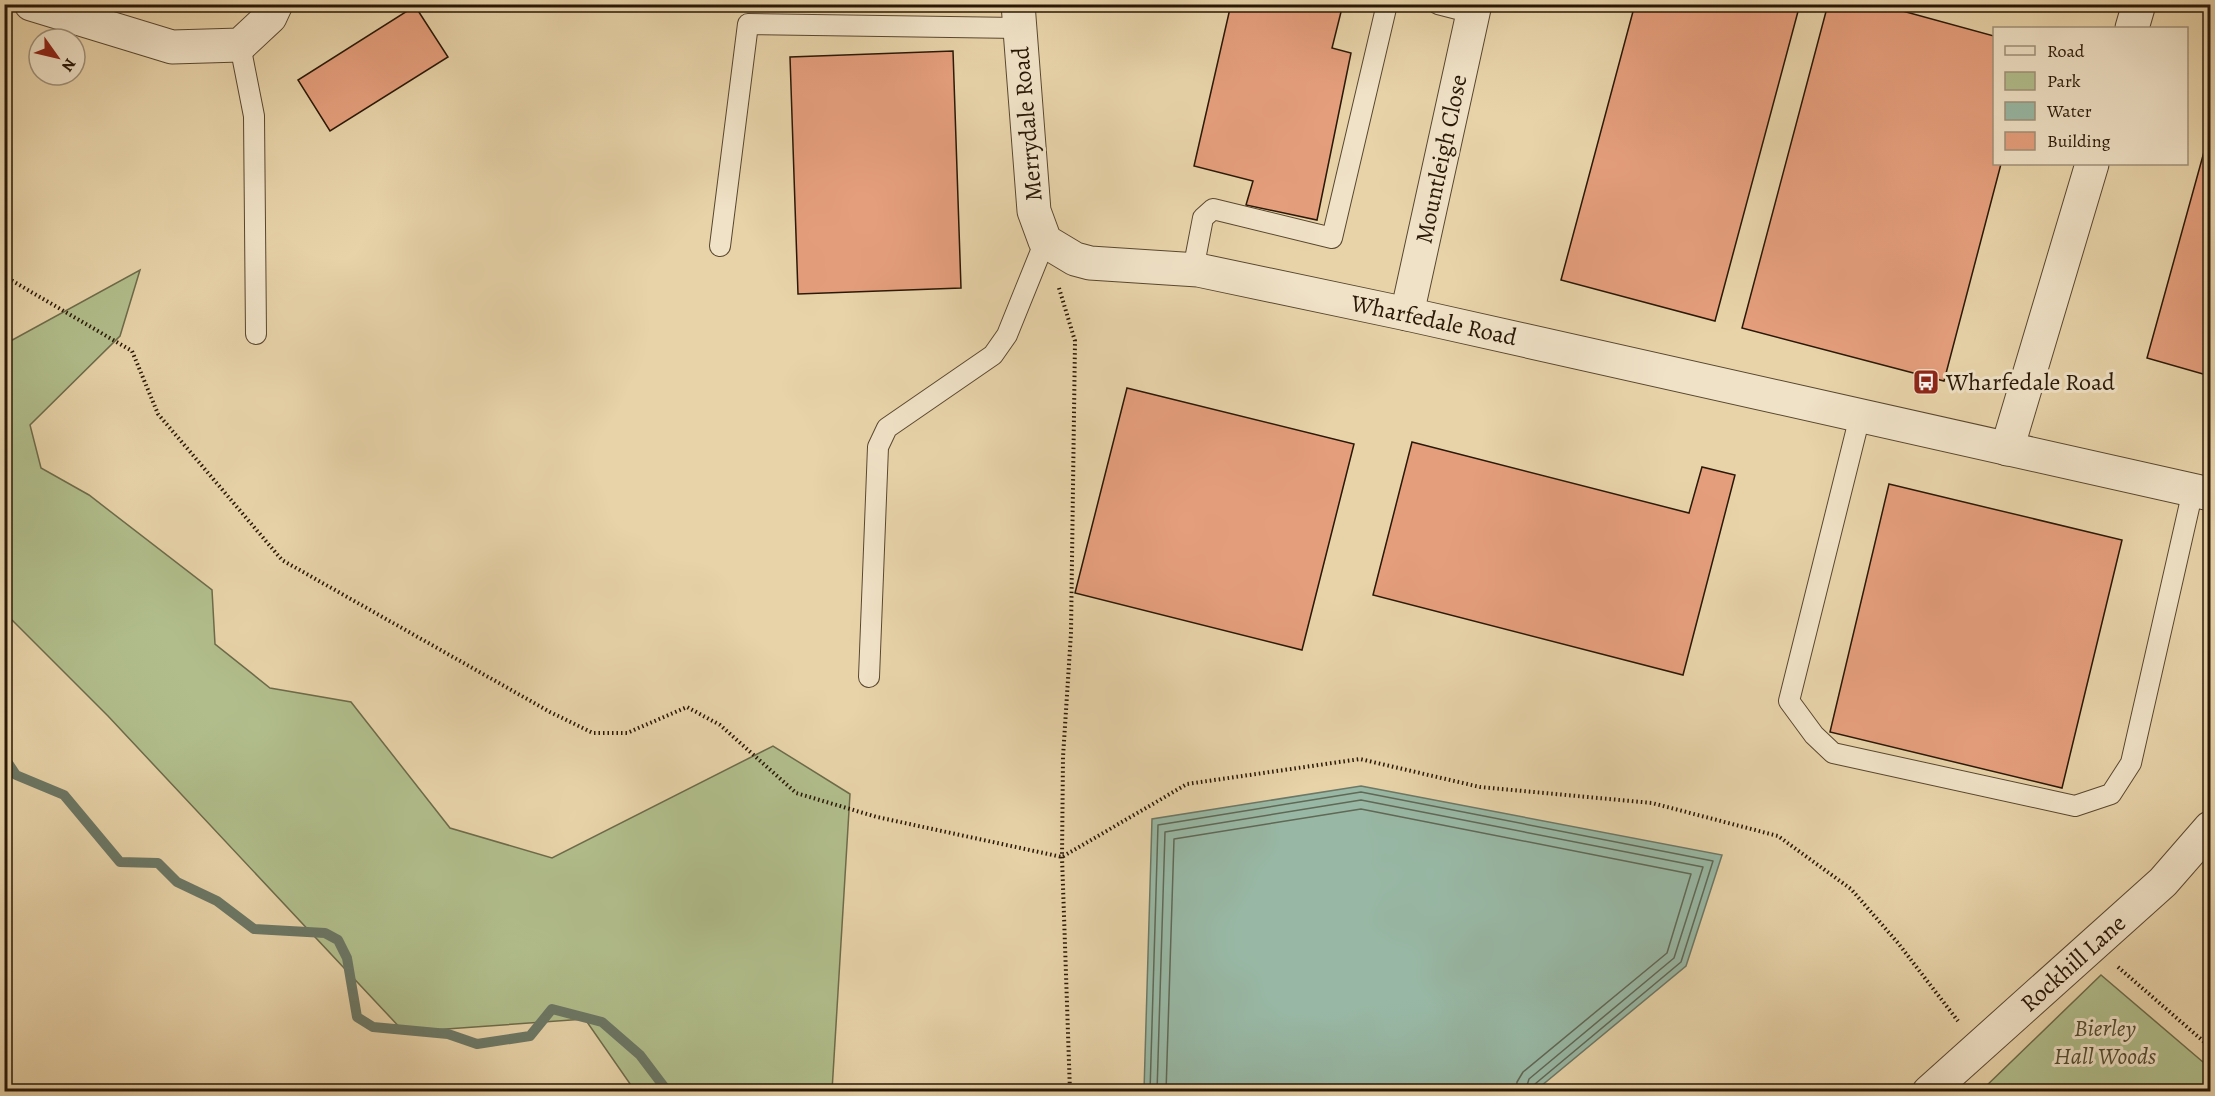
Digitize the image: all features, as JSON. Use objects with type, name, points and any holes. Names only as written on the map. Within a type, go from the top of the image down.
[{"type":"street","points":[[31,4],[172,47],[240,45],[270,17],[276,4]]},
{"type":"street","points":[[2132,27],[2139,4]]},
{"type":"street","name":"Mountleigh Close","points":[[1407,314],[1474,9]]},
{"type":"street","name":"Merrydale Road","points":[[1019,16],[1034,211],[1045,241]]},
{"type":"street","points":[[2007,449],[2092,165]]},
{"type":"street","name":"Wharfedale Road","points":[[1045,241],[1075,259],[1090,263],[1193,270],[1407,314],[2202,492]]},
{"type":"street","name":"Rockhill Lane","points":[[1929,1092],[2163,882],[2211,828]]},
{"type":"lane","points":[[1193,270],[1203,218],[1213,209],[1332,238],[1387,4]]},
{"type":"lane","points":[[1438,4],[1474,9]]},
{"type":"lane","points":[[720,246],[748,24],[1019,16]]},
{"type":"lane","points":[[240,45],[254,116],[256,334]]},
{"type":"lane","points":[[869,677],[878,447],[887,428],[993,355],[1007,335],[1045,241]]},
{"type":"lane","points":[[1860,416],[1789,701],[1814,735],[1833,753],[2075,806],[2111,794],[2131,763],[2202,492]]},
{"type":"path","points":[[1045,241],[1075,341],[1071,633],[1063,758],[1062,857],[1070,1092]]},
{"type":"path","points":[[4,276],[132,351],[158,414],[282,560],[593,734],[627,733],[687,707],[720,725],[796,793],[877,817],[1062,857],[1187,784],[1360,759],[1480,787],[1652,803],[1778,836],[1851,889],[1898,943],[1979,1048]]},
{"type":"path","points":[[2092,945],[2211,1047]]},
{"type":"green space","points":[[140,270],[120,336],[30,425],[41,468],[89,495],[212,590],[215,644],[270,688],[351,702],[450,828],[552,858],[773,746],[850,794],[832,1091],[635,1091],[585,1019],[404,1032],[108,716],[5,613],[5,344]]},
{"type":"green space","name":"Bierley Hall Woods","points":[[2101,975],[2210,1068],[2210,1091],[1981,1091]]},
{"type":"water","points":[[1361,786],[1722,855],[1686,966],[1535,1091],[1144,1091],[1152,819]]},
{"type":"building","points":[[1231,4],[1343,4],[1332,48],[1351,53],[1317,220],[1246,205],[1253,181],[1194,166]]},
{"type":"building","points":[[1635,4],[1800,4],[1715,321],[1561,280]]},
{"type":"building","points":[[1828,4],[1877,4],[1993,36],[1993,165],[2001,165],[1944,381],[1742,328]]},
{"type":"building","points":[[415,6],[448,57],[330,131],[298,80]]},
{"type":"building","points":[[953,51],[961,288],[798,294],[790,57]]},
{"type":"building","points":[[2207,141],[2210,142],[2210,376],[2147,358]]},
{"type":"building","points":[[1127,388],[1354,444],[1302,650],[1075,593]]},
{"type":"building","points":[[1412,442],[1689,513],[1702,467],[1735,475],[1683,675],[1373,595]]},
{"type":"building","points":[[1889,484],[2122,540],[2062,788],[1830,732]]},
{"type":"waterway","points":[[4,757],[16,775],[64,795],[120,862],[158,863],[177,882],[217,901],[254,929],[325,933],[338,940],[347,958],[357,1017],[373,1027],[448,1034],[477,1044],[530,1036],[552,1009],[602,1022],[640,1055],[668,1092]]},
{"type":"place","name":"Wharfedale Road","points":[[1926,382]]}]
